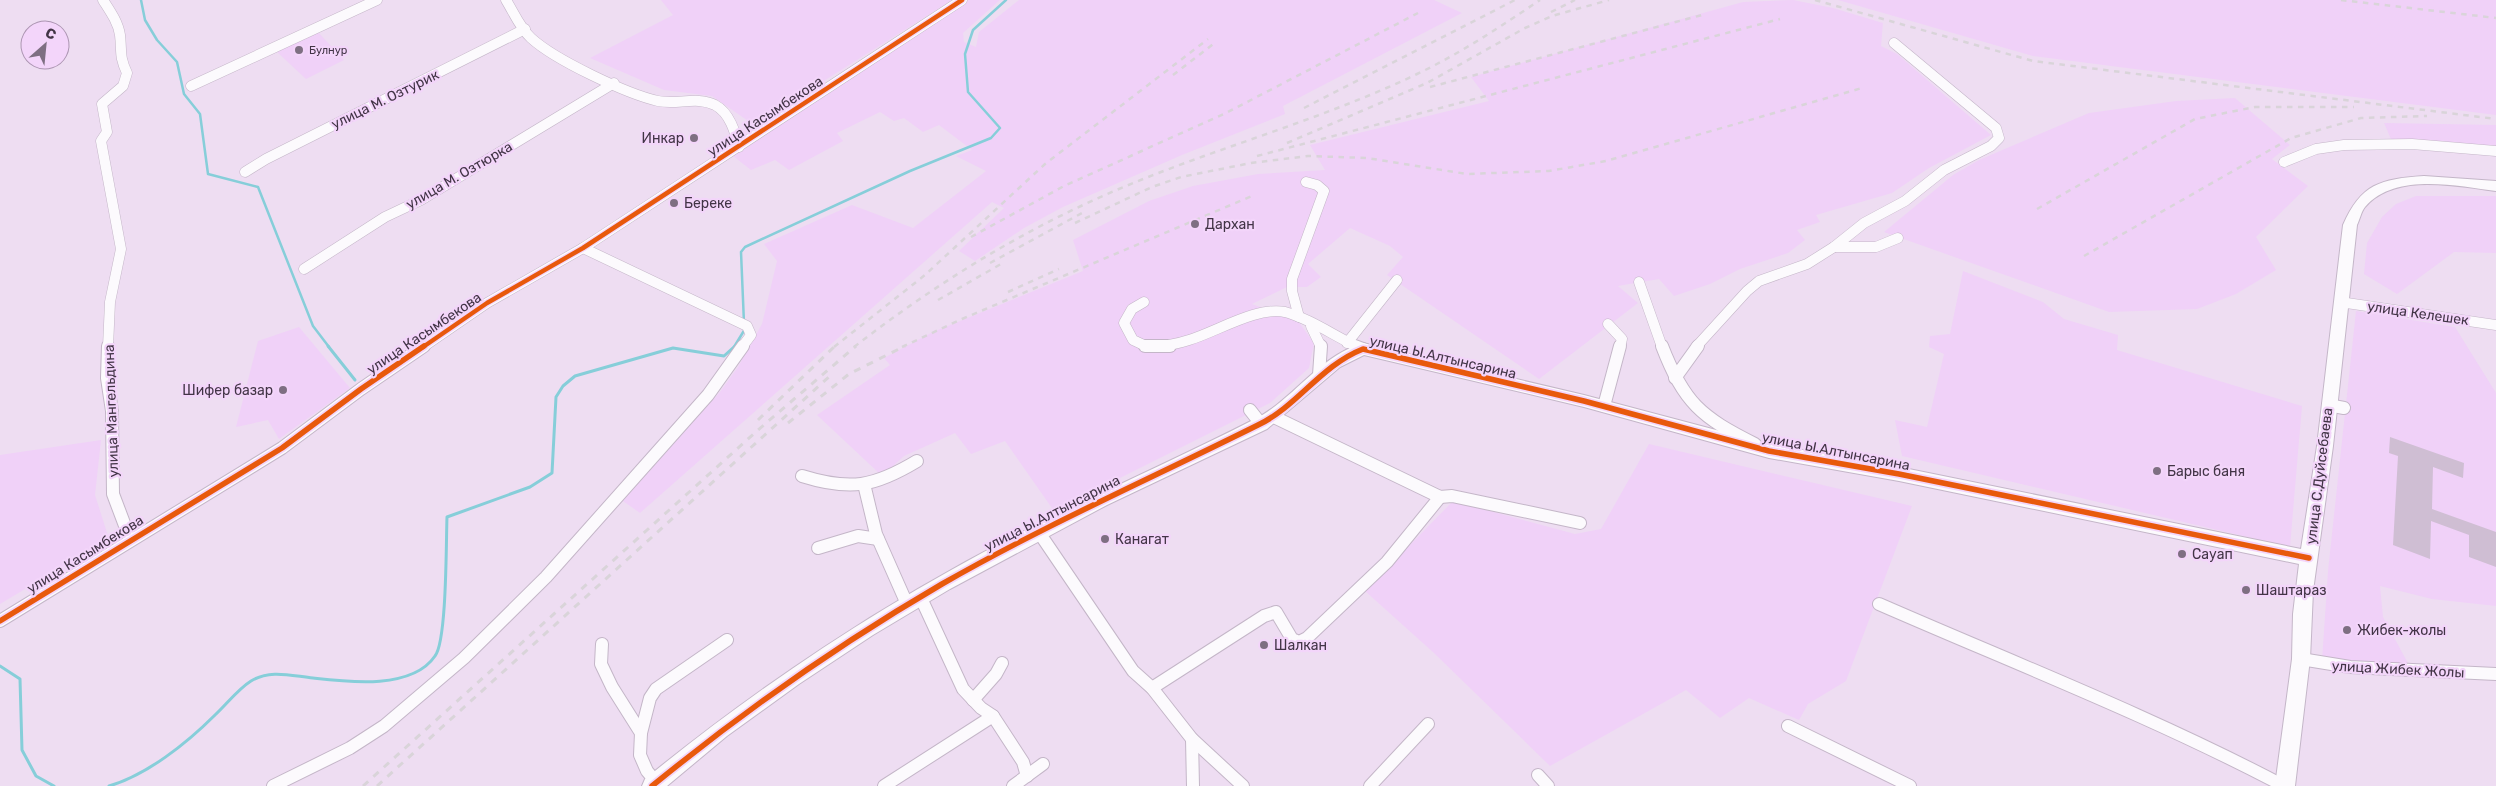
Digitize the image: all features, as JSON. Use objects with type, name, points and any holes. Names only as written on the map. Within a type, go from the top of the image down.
[{"type":"street","name":"улица Мангельдина","points":[[103,0],[116,21],[120,35],[120,58],[127,73],[123,86],[102,104],[107,132],[101,141],[121,249],[110,302],[107,369],[112,411],[113,494],[130,539]]},
{"type":"street","points":[[191,86],[377,0]]},
{"type":"street","points":[[506,0],[531,38],[542,46],[614,83],[646,98],[667,102],[702,101],[716,106],[730,117],[739,147]]},
{"type":"street","name":"улица Касымбекова","points":[[0,621],[130,539],[282,448],[361,388],[487,303],[583,248],[962,0]]},
{"type":"street","name":"улица М. Озтурик","points":[[246,172],[266,158],[525,29]]},
{"type":"street","points":[[1675,378],[1691,352],[1753,286],[1776,274],[1807,264],[1834,247],[1864,223],[1905,201],[1944,170],[1991,146],[1999,138],[1996,128],[1894,43]]},
{"type":"street","name":"улица М. Озтюрка","points":[[304,269],[385,217],[421,200],[614,83]]},
{"type":"street","points":[[2284,162],[2316,149],[2344,145],[2412,144],[2496,151]]},
{"type":"street","name":"улица С.Дуйсебаева","points":[[1879,604],[2128,712],[2285,786],[2301,659],[2300,639],[2309,558],[2336,407],[2340,302],[2350,225],[2359,204],[2374,191],[2396,184],[2446,181],[2496,186]]},
{"type":"street","points":[[1306,182],[1317,185],[1324,191],[1292,278],[1292,291],[1304,321],[1320,340],[1322,358],[1319,375]]},
{"type":"street","points":[[1834,247],[1876,247],[1898,238]]},
{"type":"street","points":[[273,786],[350,748],[384,726],[464,658],[546,577],[708,395],[751,335],[747,326],[583,248]]},
{"type":"street","points":[[1144,302],[1132,309],[1124,323],[1134,340],[1150,348],[1165,348],[1191,340],[1237,320],[1263,312],[1282,311],[1355,346],[1397,280]]},
{"type":"street","points":[[1639,282],[1675,378],[1688,400],[1709,417],[1769,450]]},
{"type":"street","name":"улица Келешек","points":[[2340,302],[2496,325]]},
{"type":"street","points":[[2404,311],[2416,304]]},
{"type":"street","points":[[1604,406],[1622,339],[1608,324]]},
{"type":"street","name":"улица Ы.Алтынсарина","points":[[727,640],[656,689],[650,698],[641,733],[640,755],[654,784],[733,721],[914,600],[1038,530],[1267,420],[1290,404],[1319,375],[1355,346],[1604,406],[1769,450],[1900,474],[2309,558]]},
{"type":"street","points":[[1250,410],[1267,420],[1440,497],[1452,496],[1580,523]]},
{"type":"street","points":[[802,476],[851,486],[889,476],[918,462]]},
{"type":"street","points":[[864,484],[878,539],[963,689],[993,716],[1023,762],[1027,776]]},
{"type":"street","points":[[1152,688],[1264,616],[1276,612],[1292,639],[1300,642],[1307,638],[1387,562],[1440,497]]},
{"type":"street","points":[[1038,530],[1133,671],[1152,688],[1192,739],[1243,786]]},
{"type":"street","points":[[818,548],[858,536],[878,539]]},
{"type":"street","points":[[602,644],[601,664],[612,687],[641,733]]},
{"type":"street","name":"улица Жибек Жолы","points":[[2301,659],[2350,667],[2496,674]]},
{"type":"street","points":[[973,700],[996,674],[1002,663]]},
{"type":"street","points":[[884,786],[993,716]]},
{"type":"street","points":[[1370,786],[1428,724]]},
{"type":"street","points":[[1788,726],[1910,786]]},
{"type":"street","points":[[1192,739],[1193,786]]},
{"type":"street","points":[[1013,786],[1043,764]]},
{"type":"street","points":[[1538,775],[1548,786]]},
{"type":"shaded area","points":[[661,0],[952,0],[754,125],[712,96],[664,90],[590,58],[673,15]]},
{"type":"shaded area","points":[[969,0],[1000,0],[963,33],[964,42],[976,47],[979,32],[1019,0],[1434,0],[1462,13],[1283,106],[1285,114],[1182,155],[1063,207],[1024,228],[975,261],[959,251],[1004,208],[992,202],[640,513],[623,501],[720,392],[738,367],[762,324],[777,261],[764,244],[852,205],[913,228],[986,171],[956,156],[972,150],[939,125],[923,132],[904,118],[894,121],[880,112],[837,133],[843,141],[789,170],[775,160],[751,170],[733,156]]},
{"type":"shaded area","points":[[1793,0],[1833,8],[1883,23],[1881,46],[1897,54],[1991,135],[1929,168],[1892,193],[1816,215],[1820,222],[1797,230],[1805,240],[1788,253],[1740,269],[1710,284],[1674,296],[1659,279],[1618,286],[1638,303],[1539,379],[1387,275],[1403,257],[1390,246],[1350,228],[1308,264],[1321,277],[1307,287],[1287,287],[1252,304],[1298,321],[1314,343],[1309,368],[1270,403],[1054,511],[1005,441],[971,454],[955,433],[904,456],[882,476],[817,415],[890,365],[884,358],[933,332],[1083,271],[1073,240],[1149,201],[1193,186],[1258,174],[1325,170],[1310,145],[1489,101],[1471,77],[1743,2]]},
{"type":"shaded area","points":[[1838,0],[2496,0],[2496,115],[2033,56]]},
{"type":"shaded area","points":[[316,30],[344,60],[306,79],[274,49]]},
{"type":"shaded area","points":[[2235,98],[2290,145],[2272,159],[2308,186],[2256,237],[2276,270],[2236,294],[2197,309],[2109,312],[1884,232],[1953,175],[1979,160],[2089,113],[2176,101]]},
{"type":"shaded area","points":[[2384,123],[2496,125],[2496,148],[2391,139]]},
{"type":"shaded area","points":[[2416,196],[2496,196],[2496,253],[2454,252],[2397,294],[2364,274],[2367,243],[2382,217],[2396,204]]},
{"type":"shaded area","points":[[1963,271],[2043,302],[2064,319],[2118,335],[2117,350],[2302,406],[2290,547],[1902,456],[1895,420],[1927,427],[1944,354],[1929,347],[1930,336],[1950,334]]},
{"type":"shaded area","points":[[2356,311],[2455,327],[2496,393],[2496,606],[2432,599],[2380,586],[2383,617],[2410,667],[2322,661],[2328,571]]},
{"type":"shaded area","name":"Шифер базар","points":[[299,327],[350,388],[279,439],[268,420],[236,427],[258,341]]},
{"type":"shaded area","points":[[101,440],[95,495],[109,539],[0,604],[0,455]]},
{"type":"shaded area","points":[[1649,444],[1912,506],[1846,681],[1808,704],[1799,720],[1749,698],[1720,718],[1686,690],[1550,766],[1434,653],[1365,591],[1453,501],[1575,534],[1601,529]]},
{"type":"building","points":[[2390,437],[2464,463],[2463,478],[2433,467],[2432,509],[2496,532],[2496,567],[2469,557],[2469,535],[2431,521],[2430,559],[2393,545],[2398,456],[2389,453]]},
{"type":"waterway","points":[[141,0],[145,20],[157,40],[177,62],[184,94],[200,114],[208,174],[258,187],[313,326],[329,347]]},
{"type":"waterway","points":[[744,323],[741,252],[745,247],[910,171],[991,138],[1000,128],[968,92],[965,54],[973,30],[1006,0]]},
{"type":"waterway","points":[[734,347],[745,329]]},
{"type":"waterway","points":[[328,346],[355,380]]},
{"type":"waterway","points":[[109,786],[138,774],[166,757],[204,726],[241,688],[258,677],[281,674],[344,681],[378,681],[396,679],[425,667],[435,656],[442,631],[447,517],[530,487],[552,473],[556,397],[563,386],[575,376],[673,348],[724,356],[734,347]]},
{"type":"waterway","points":[[0,666],[20,679],[22,750],[36,776],[54,786]]},
{"type":"railway","points":[[1304,108],[1515,0]]},
{"type":"railway","points":[[854,347],[936,288],[1021,236],[1122,188],[1334,109],[1417,74],[1495,30],[1540,0]]},
{"type":"railway","points":[[1551,12],[1575,0]]},
{"type":"railway","points":[[1287,143],[1427,83],[1525,28],[1552,16],[1609,0]]},
{"type":"railway","points":[[1815,0],[2033,61],[2496,119]]},
{"type":"railway","points":[[2341,0],[2496,18]]},
{"type":"railway","points":[[971,237],[1064,186],[1226,113],[1418,13]]},
{"type":"railway","points":[[1430,87],[1702,15]]},
{"type":"railway","points":[[1257,156],[1780,19]]},
{"type":"railway","points":[[834,347],[925,275],[1045,164],[1208,39]]},
{"type":"railway","points":[[1173,75],[1216,42]]},
{"type":"railway","points":[[1075,223],[1152,187],[1181,177],[1251,163],[1308,156],[1367,158],[1467,174],[1549,171],[1606,161],[1862,88]]},
{"type":"railway","points":[[2037,209],[2195,119],[2255,107],[2354,107]]},
{"type":"railway","points":[[2084,256],[2291,138],[2361,118],[2427,116]]},
{"type":"railway","points":[[902,347],[962,319],[1252,196]]},
{"type":"railway","points":[[990,263],[1082,213]]},
{"type":"railway","points":[[938,300],[1001,264]]},
{"type":"railway","points":[[1008,292],[1059,269]]},
{"type":"railway","points":[[758,420],[835,346]]},
{"type":"railway","points":[[363,786],[758,430],[856,346]]},
{"type":"railway","points":[[788,423],[849,374],[905,346]]},
{"type":"railway","points":[[377,786],[831,375]]},
{"type":"cycle path","points":[[0,621],[282,448],[361,389],[487,303],[583,248],[962,0]]},
{"type":"cycle path","points":[[652,786],[721,730],[792,678],[867,629],[943,584],[1022,541],[1101,500],[1261,424],[1286,405],[1322,372],[1348,355],[1363,349],[1584,401],[1769,451],[1899,474],[2309,558]]},
{"type":"place","name":"Булнур","points":[[299,50]]},
{"type":"place","name":"Инкар","points":[[694,138]]},
{"type":"place","name":"Береке","points":[[674,203]]},
{"type":"place","name":"Дархан","points":[[1195,224]]},
{"type":"place","name":"Шифер базар","points":[[283,390]]},
{"type":"place","name":"Барыс баня","points":[[2157,471]]},
{"type":"place","name":"Канагат","points":[[1105,539]]},
{"type":"place","name":"Сауап","points":[[2182,554]]},
{"type":"place","name":"Шаштараз","points":[[2246,590]]},
{"type":"place","name":"Жибек-жолы","points":[[2347,630]]},
{"type":"place","name":"Шалкан","points":[[1264,645]]}]
